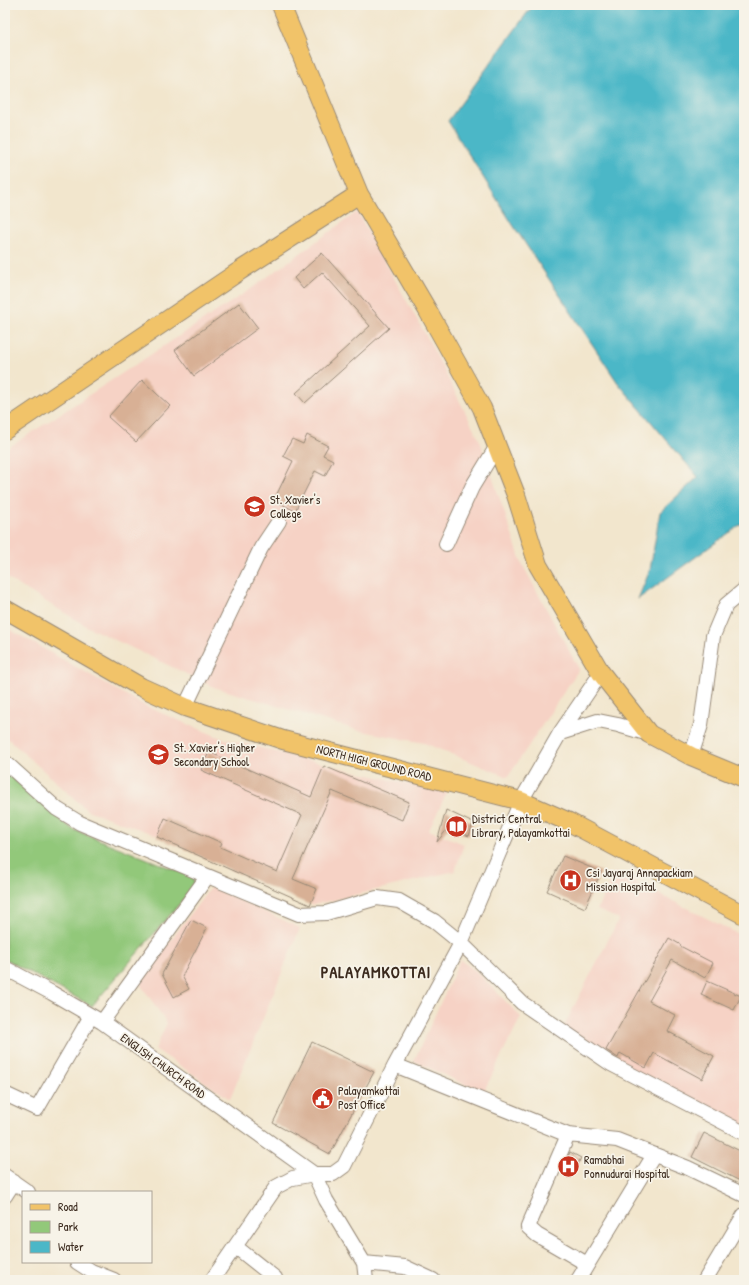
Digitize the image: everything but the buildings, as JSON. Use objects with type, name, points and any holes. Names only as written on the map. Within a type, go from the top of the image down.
[{"type":"main road","points":[[281,5],[359,194],[428,311],[478,401],[516,495],[538,565],[601,673],[649,734],[691,756],[744,778]]},
{"type":"main road","points":[[5,430],[241,270],[359,194]]},
{"type":"main road","name":"NORTH HIGH GROUND ROAD","points":[[5,609],[141,687],[185,707],[284,740],[521,801],[569,822],[744,915]]},
{"type":"street","points":[[446,544],[472,487],[496,446]]},
{"type":"street","points":[[185,707],[261,548],[279,521]]},
{"type":"street","points":[[691,756],[701,725],[713,636],[726,605],[744,590]]},
{"type":"street","points":[[212,1280],[276,1187],[293,1178],[314,1174],[333,1174],[344,1166],[395,1065],[461,943],[521,801],[560,733],[601,673]]},
{"type":"street","points":[[560,733],[598,721],[649,734]]},
{"type":"street","points":[[5,762],[57,809],[80,823],[299,914],[326,913],[376,898],[399,901],[434,921],[461,943],[522,1004],[611,1064],[744,1133]]},
{"type":"street","points":[[5,1094],[37,1109],[96,1019],[207,877]]},
{"type":"street","name":"ENGLISH CHURCH ROAD","points":[[5,968],[96,1019],[314,1174]]},
{"type":"street","points":[[395,1065],[568,1135],[617,1140],[688,1168],[744,1195]]},
{"type":"street","points":[[568,1135],[528,1227],[537,1235],[587,1264]]},
{"type":"street","points":[[578,1280],[654,1155]]},
{"type":"street","points":[[314,1174],[326,1200],[364,1263],[366,1280]]},
{"type":"street","points":[[5,1196],[9,1179],[27,1191]]},
{"type":"street","points":[[705,1280],[744,1215]]},
{"type":"street","points":[[236,1247],[276,1280]]},
{"type":"street","points":[[79,1263],[92,1271],[114,1280]]},
{"type":"street","points":[[364,1263],[405,1267],[433,1280]]},
{"type":"shaded area","name":"St. Xavier's College","points":[[357,212],[429,341],[480,441],[522,564],[579,669],[508,777],[424,743],[357,730],[214,687],[88,627],[5,577],[5,450],[248,291]]},
{"type":"shaded area","name":"St. Xavier's Higher Secondary School","points":[[5,627],[147,707],[221,738],[360,773],[447,792],[429,830],[464,844],[455,871],[313,905],[156,835],[87,810],[5,736]]},
{"type":"shaded area","points":[[615,872],[744,937],[744,1127],[620,1065],[563,1028],[619,919],[597,910]]},
{"type":"shaded area","points":[[211,887],[300,928],[230,1099],[155,1049],[167,1023],[139,982]]},
{"type":"shaded area","points":[[460,960],[476,971],[521,1017],[483,1093],[414,1061]]},
{"type":"green space","points":[[5,772],[72,829],[193,877],[194,887],[92,1006],[5,959]]},
{"type":"water","points":[[533,5],[744,5],[744,522],[638,599],[650,570],[660,512],[698,477],[618,383],[513,225],[448,121]]},
{"type":"place","name":"St. Xavier's College","points":[[254,507]]},
{"type":"place","name":"St. Xavier's Higher Secondary School","points":[[158,755]]},
{"type":"place","name":"District Central Library, Palayamkottai","points":[[457,826]]},
{"type":"place","name":"Csi Jayaraj Annapackiam Mission Hospital","points":[[570,880]]},
{"type":"place","name":"Palayamkottai Post Office","points":[[323,1098]]},
{"type":"place","name":"Ramabhai Ponnudurai Hospital","points":[[569,1167]]},
{"type":"district","name":"PALAYAMKOTTAI","points":[[376,972]]}]
